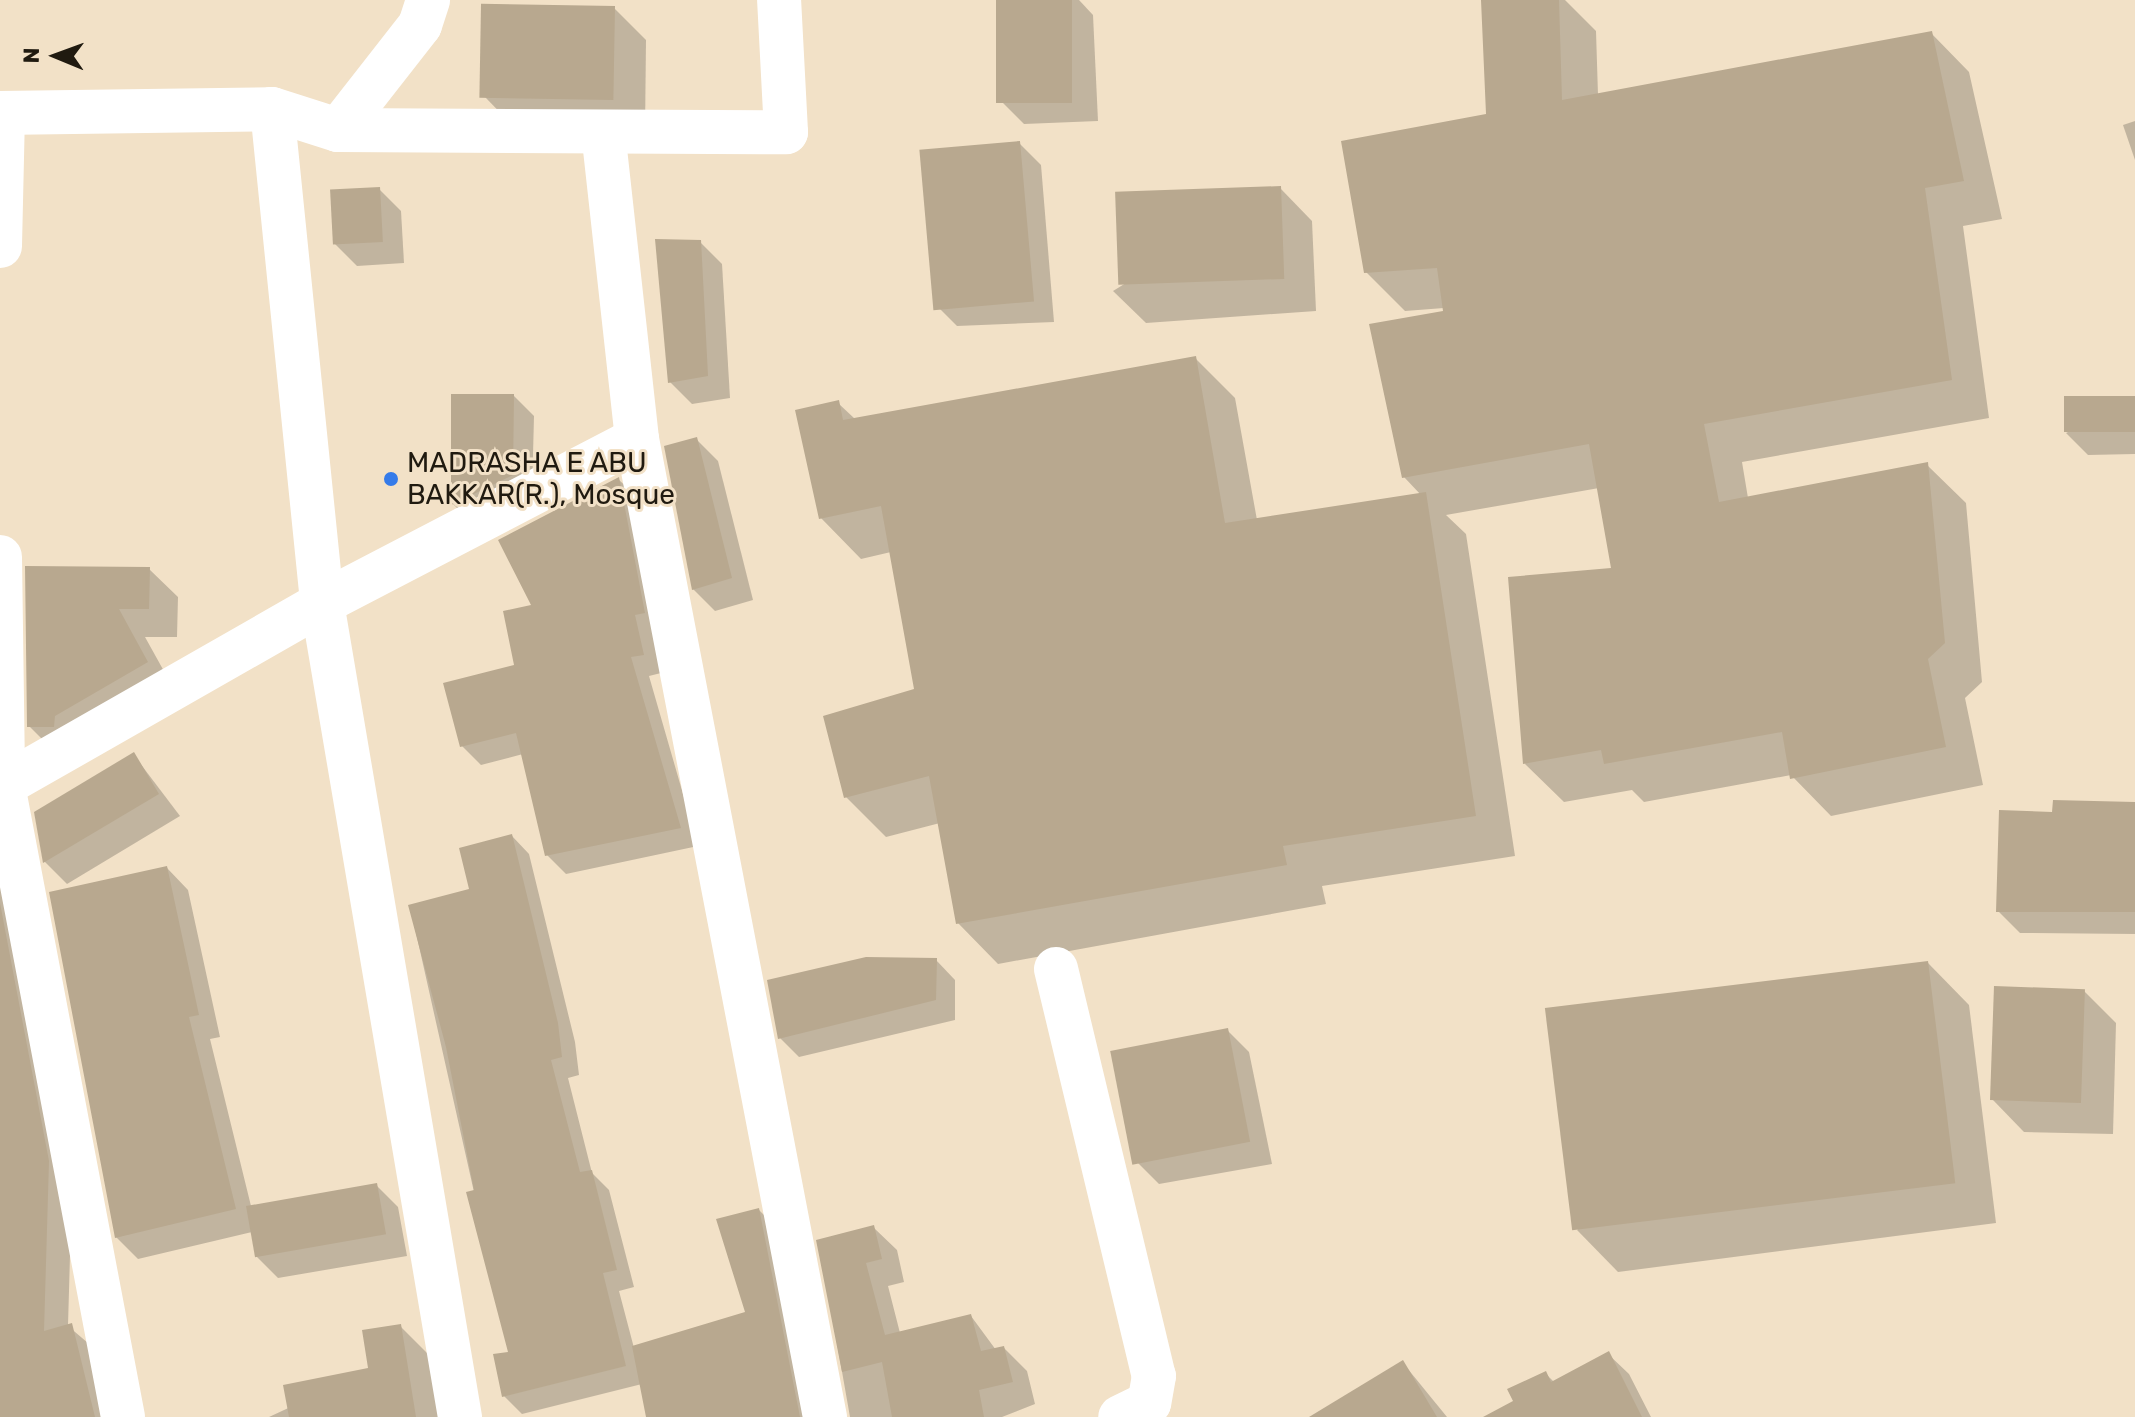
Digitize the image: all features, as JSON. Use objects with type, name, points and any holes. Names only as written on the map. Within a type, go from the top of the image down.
[{"type":"street","points":[[338,130],[420,25],[428,0]]},
{"type":"street","points":[[0,246],[1,113],[272,109],[338,130],[786,132],[779,0]]},
{"type":"street","points":[[272,109],[322,603],[460,1417]]},
{"type":"street","points":[[603,133],[637,439],[825,1417]]},
{"type":"street","points":[[2,786],[322,603],[637,439]]},
{"type":"street","points":[[0,557],[2,786],[123,1417]]},
{"type":"street","points":[[1056,969],[1154,1376],[1149,1403],[1120,1417]]},
{"type":"building","points":[[996,0],[1072,0],[1072,103],[996,103]]},
{"type":"building","points":[[1481,0],[1559,0],[1562,100],[1932,31],[1964,181],[1925,188],[1952,380],[1704,424],[1719,502],[1928,462],[1945,643],[1928,659],[1946,747],[1790,779],[1782,732],[1604,764],[1601,750],[1523,764],[1508,577],[1611,568],[1589,444],[1402,478],[1369,324],[1443,311],[1437,268],[1364,273],[1341,141],[1486,114]]},
{"type":"building","points":[[481,4],[615,6],[613,100],[479,98]]},
{"type":"building","points":[[1020,141],[1034,301],[933,310],[919,150]]},
{"type":"building","points":[[1281,186],[1284,279],[1118,285],[1115,192]]},
{"type":"building","points":[[380,187],[383,242],[333,245],[330,190]]},
{"type":"building","points":[[655,239],[701,240],[708,376],[668,383]]},
{"type":"building","points":[[1196,356],[1225,523],[1426,492],[1476,816],[1283,846],[1287,865],[956,924],[929,776],[844,798],[823,716],[914,689],[881,506],[819,519],[795,410],[839,400],[843,420]]},
{"type":"building","points":[[451,394],[514,394],[513,475],[451,505]]},
{"type":"building","points":[[2064,396],[2135,396],[2135,432],[2064,432]]},
{"type":"building","points":[[697,437],[732,578],[692,590],[664,446]]},
{"type":"building","points":[[619,477],[645,613],[635,615],[644,655],[631,657],[681,828],[545,856],[516,733],[460,747],[443,683],[514,665],[503,611],[531,605],[498,540]]},
{"type":"building","points":[[25,566],[150,567],[149,609],[119,609],[148,662],[55,716],[54,727],[27,727]]},
{"type":"building","points":[[134,752],[159,794],[43,863],[34,812]]},
{"type":"building","points":[[2053,800],[2135,802],[2135,912],[1996,912],[1999,810],[2052,812]]},
{"type":"building","points":[[512,834],[558,1023],[562,1057],[551,1060],[580,1172],[592,1170],[617,1270],[603,1273],[626,1366],[502,1397],[493,1354],[508,1352],[466,1192],[474,1190],[446,1047],[408,905],[469,889],[459,848]]},
{"type":"building","points":[[167,866],[199,1015],[189,1017],[236,1209],[115,1238],[49,892]]},
{"type":"building","points":[[0,903],[49,1161],[44,1331],[72,1323],[95,1417],[0,1417]]},
{"type":"building","points":[[866,957],[937,958],[936,1000],[778,1039],[767,980]]},
{"type":"building","points":[[1928,961],[1955,1183],[1572,1230],[1545,1008]]},
{"type":"building","points":[[1994,986],[2085,989],[2081,1103],[1990,1100]]},
{"type":"building","points":[[1228,1028],[1250,1142],[1132,1165],[1110,1051]]},
{"type":"building","points":[[377,1183],[386,1234],[255,1257],[246,1206]]},
{"type":"building","points":[[759,1208],[800,1417],[646,1417],[632,1346],[745,1312],[716,1219]]},
{"type":"building","points":[[874,1225],[882,1259],[866,1263],[885,1335],[971,1314],[981,1351],[1004,1346],[1013,1382],[979,1390],[984,1417],[892,1417],[882,1362],[842,1372],[816,1240]]},
{"type":"building","points":[[401,1324],[416,1417],[289,1417],[283,1385],[368,1368],[362,1330]]},
{"type":"building","points":[[1609,1351],[1642,1417],[1483,1417],[1513,1401],[1507,1389],[1546,1371],[1551,1382]]},
{"type":"building","points":[[1403,1360],[1437,1417],[1309,1417]]},
{"type":"place","name":"MADRASHA E ABU BAKKAR(R.), Mosque","points":[[391,479]]}]
